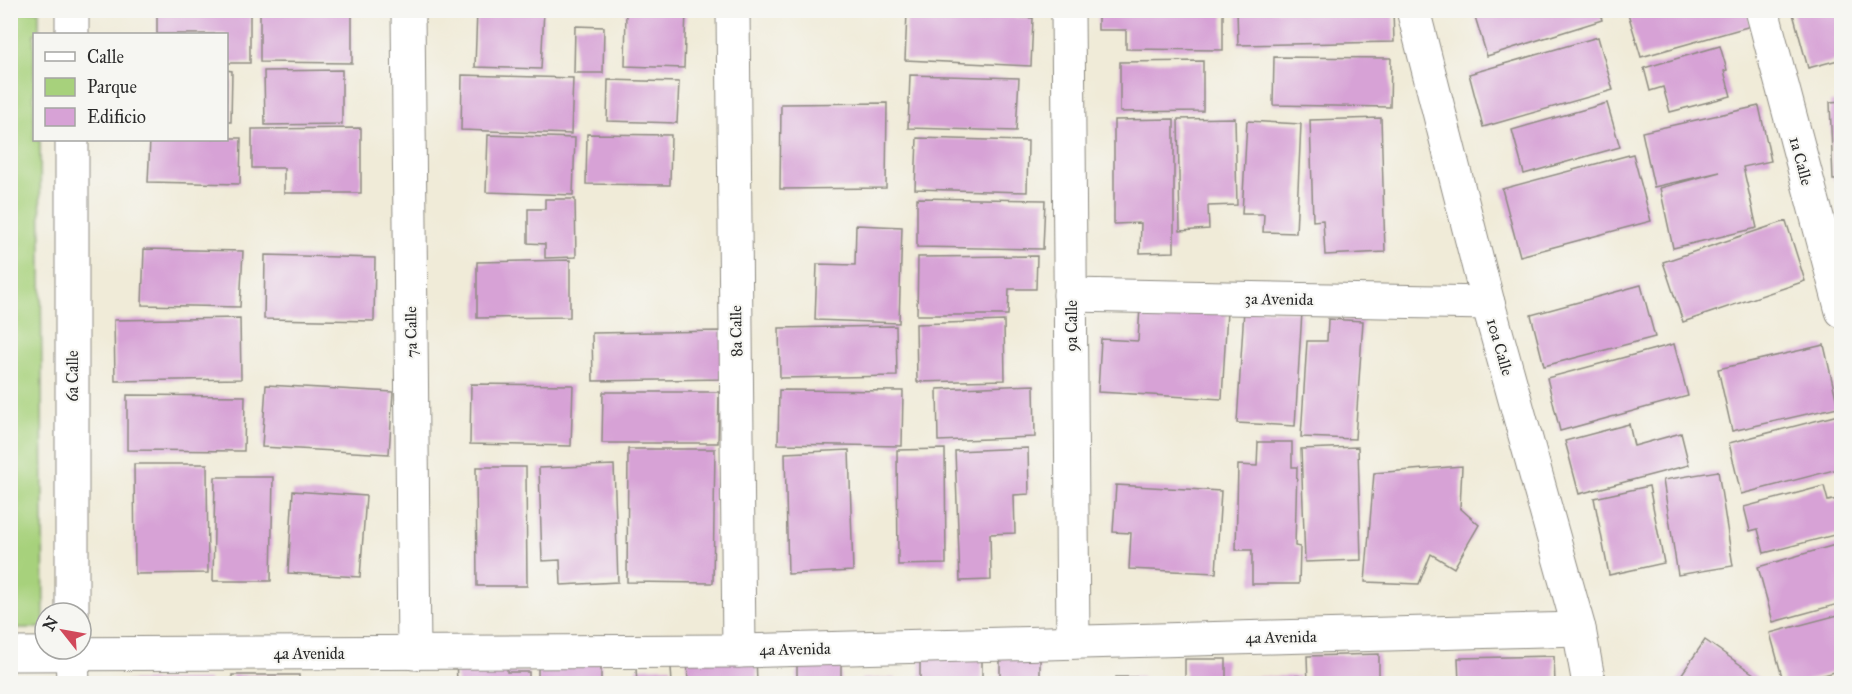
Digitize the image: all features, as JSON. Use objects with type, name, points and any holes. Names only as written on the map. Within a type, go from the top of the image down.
[{"type":"street","points":[[72,10],[72,33]]},
{"type":"street","name":"7a Calle","points":[[408,10],[414,653]]},
{"type":"street","name":"8a Calle","points":[[733,10],[739,651]]},
{"type":"street","name":"9a Calle","points":[[1068,10],[1073,642]]},
{"type":"street","name":"10a Calle","points":[[1413,10],[1488,303],[1580,629],[1589,684]]},
{"type":"street","name":"1a Calle","points":[[1762,10],[1836,271],[1842,311]]},
{"type":"street","name":"6a Calle","points":[[72,141],[72,601]]},
{"type":"street","name":"3a Avenida","points":[[1070,295],[1488,303]]},
{"type":"street","name":"4a Avenida","points":[[10,654],[72,662],[414,653],[739,651],[1580,629]]},
{"type":"green space","points":[[10,11],[39,11],[39,33],[33,33],[33,141],[40,141],[44,601],[33,601],[33,628],[11,628]]},
{"type":"building","points":[[260,10],[352,10],[352,63],[260,62]]},
{"type":"building","points":[[477,10],[544,10],[541,69],[475,67]]},
{"type":"building","points":[[626,10],[686,10],[684,68],[625,66]]},
{"type":"building","points":[[935,10],[1006,10],[1006,17],[1033,18],[1031,66],[905,60],[907,12],[935,13]]},
{"type":"building","points":[[1098,10],[1223,10],[1223,50],[1126,49],[1126,30],[1098,30]]},
{"type":"building","points":[[1237,10],[1393,10],[1394,42],[1238,45]]},
{"type":"building","points":[[1473,10],[1599,10],[1602,20],[1487,56]]},
{"type":"building","points":[[1627,10],[1747,10],[1751,26],[1641,57]]},
{"type":"building","points":[[1792,10],[1842,10],[1842,59],[1808,68]]},
{"type":"building","points":[[157,13],[250,13],[250,63],[228,63],[228,33],[157,33]]},
{"type":"building","points":[[575,26],[604,27],[603,73],[574,73]]},
{"type":"building","points":[[1598,37],[1613,90],[1483,127],[1469,74]]},
{"type":"building","points":[[1720,46],[1731,96],[1670,112],[1663,87],[1650,91],[1644,68]]},
{"type":"building","points":[[1274,57],[1391,58],[1390,107],[1273,105]]},
{"type":"building","points":[[1203,61],[1203,111],[1120,112],[1120,62]]},
{"type":"building","points":[[228,70],[232,71],[231,122],[228,122]]},
{"type":"building","points":[[342,70],[342,124],[265,125],[264,71]]},
{"type":"building","points":[[462,75],[573,78],[571,134],[461,130]]},
{"type":"building","points":[[910,75],[1019,78],[1016,131],[908,128]]},
{"type":"building","points":[[608,80],[679,82],[677,123],[607,121]]},
{"type":"building","points":[[1842,101],[1842,180],[1833,180],[1830,102]]},
{"type":"building","points":[[887,103],[886,188],[780,189],[781,104]]},
{"type":"building","points":[[1607,103],[1620,147],[1524,174],[1512,130]]},
{"type":"building","points":[[1759,106],[1771,161],[1743,167],[1757,228],[1673,248],[1660,188],[1720,172],[1654,187],[1642,132]]},
{"type":"building","points":[[1235,118],[1237,205],[1208,206],[1209,229],[1180,231],[1178,119]]},
{"type":"building","points":[[1381,118],[1385,252],[1325,255],[1323,220],[1313,221],[1310,120]]},
{"type":"building","points":[[1174,119],[1174,252],[1140,253],[1141,223],[1114,224],[1114,120]]},
{"type":"building","points":[[1247,121],[1301,124],[1296,233],[1263,232],[1264,214],[1242,214]]},
{"type":"building","points":[[361,128],[361,193],[284,193],[284,168],[252,168],[252,129]]},
{"type":"building","points":[[587,134],[671,135],[670,185],[586,184]]},
{"type":"building","points":[[488,135],[575,138],[573,195],[486,192]]},
{"type":"building","points":[[228,138],[241,138],[240,184],[148,182],[150,141],[228,141]]},
{"type":"building","points":[[917,138],[1028,141],[1027,192],[915,189]]},
{"type":"building","points":[[1633,154],[1651,221],[1520,256],[1502,189]]},
{"type":"building","points":[[917,198],[1045,200],[1043,249],[917,247]]},
{"type":"building","points":[[545,199],[575,199],[576,257],[545,258],[545,244],[528,243],[528,209],[545,209]]},
{"type":"building","points":[[1786,221],[1805,281],[1683,322],[1663,262]]},
{"type":"building","points":[[856,225],[902,227],[899,323],[815,320],[817,264],[855,265]]},
{"type":"building","points":[[144,249],[243,251],[240,307],[142,305]]},
{"type":"building","points":[[265,255],[375,258],[374,321],[264,319]]},
{"type":"building","points":[[1037,256],[1036,289],[1009,289],[1008,315],[917,315],[918,257]]},
{"type":"building","points":[[570,260],[570,317],[477,318],[477,262]]},
{"type":"building","points":[[1641,285],[1655,337],[1544,366],[1531,315]]},
{"type":"building","points":[[1140,306],[1227,311],[1222,399],[1098,392],[1101,339],[1138,341]]},
{"type":"building","points":[[1244,309],[1302,312],[1295,426],[1237,423]]},
{"type":"building","points":[[240,318],[241,379],[115,381],[114,320]]},
{"type":"building","points":[[1328,319],[1363,321],[1355,439],[1301,437],[1307,341],[1327,341]]},
{"type":"building","points":[[1004,321],[1005,380],[917,382],[916,324]]},
{"type":"building","points":[[896,326],[897,376],[780,378],[779,328]]},
{"type":"building","points":[[724,331],[725,379],[593,381],[592,333]]},
{"type":"building","points":[[1674,344],[1688,396],[1560,431],[1547,378]]},
{"type":"building","points":[[1824,345],[1838,407],[1732,431],[1718,369]]},
{"type":"building","points":[[471,384],[573,385],[571,446],[470,444]]},
{"type":"building","points":[[266,385],[393,392],[389,454],[262,447]]},
{"type":"building","points":[[1034,385],[1035,437],[938,441],[937,389]]},
{"type":"building","points":[[779,390],[903,391],[902,446],[778,444]]},
{"type":"building","points":[[603,392],[719,392],[718,443],[602,443]]},
{"type":"building","points":[[127,395],[245,396],[244,451],[127,450]]},
{"type":"building","points":[[1842,414],[1842,468],[1741,494],[1729,443]]},
{"type":"building","points":[[1629,424],[1634,446],[1681,433],[1689,465],[1579,494],[1565,441]]},
{"type":"building","points":[[1258,442],[1292,442],[1292,467],[1297,467],[1295,546],[1300,547],[1299,584],[1252,584],[1252,550],[1236,550],[1238,465],[1257,466]]},
{"type":"building","points":[[1358,447],[1361,560],[1305,562],[1301,449]]},
{"type":"building","points":[[1028,448],[1029,494],[1014,495],[1015,533],[990,534],[991,580],[960,581],[955,451]]},
{"type":"building","points":[[628,449],[715,449],[713,583],[627,582]]},
{"type":"building","points":[[945,449],[946,564],[898,565],[897,450]]},
{"type":"building","points":[[849,450],[853,571],[788,574],[785,453]]},
{"type":"building","points":[[134,464],[207,464],[208,573],[135,574]]},
{"type":"building","points":[[614,465],[618,582],[561,585],[560,560],[542,561],[539,468]]},
{"type":"building","points":[[1462,466],[1460,508],[1479,525],[1454,568],[1431,554],[1419,584],[1365,582],[1374,473]]},
{"type":"building","points":[[476,467],[526,467],[527,586],[477,586]]},
{"type":"building","points":[[1718,471],[1733,566],[1678,575],[1663,480]]},
{"type":"building","points":[[215,477],[273,477],[271,581],[213,581]]},
{"type":"building","points":[[1116,485],[1221,491],[1216,573],[1129,569],[1131,533],[1113,532]]},
{"type":"building","points":[[1649,486],[1664,563],[1609,575],[1594,498]]},
{"type":"building","points":[[1824,486],[1828,501],[1842,498],[1842,533],[1764,553],[1758,529],[1750,531],[1744,507]]},
{"type":"building","points":[[293,491],[366,496],[360,577],[288,573]]},
{"type":"building","points":[[1842,543],[1842,603],[1773,622],[1758,567]]},
{"type":"building","points":[[1842,614],[1842,670],[1792,684],[1784,684],[1770,633]]},
{"type":"building","points":[[1705,640],[1768,684],[1675,684]]},
{"type":"building","points":[[756,653],[757,684],[688,684],[687,656]]},
{"type":"building","points":[[508,654],[507,672],[529,672],[529,684],[457,684],[456,655]]},
{"type":"building","points":[[1379,654],[1379,684],[1308,684],[1307,656]]},
{"type":"building","points":[[1554,656],[1555,684],[1459,684],[1458,658]]},
{"type":"building","points":[[1040,657],[1040,684],[1000,684],[1000,658]]},
{"type":"building","points":[[797,658],[841,658],[841,684],[797,684]]},
{"type":"building","points":[[920,658],[982,658],[982,681],[992,681],[992,684],[920,684]]},
{"type":"building","points":[[1185,659],[1226,659],[1226,684],[1158,684],[1158,678],[1185,678]]},
{"type":"building","points":[[538,660],[601,663],[601,684],[538,684]]},
{"type":"building","points":[[671,667],[672,684],[637,684],[636,668]]},
{"type":"building","points":[[232,675],[299,675],[299,684],[232,684]]},
{"type":"building","points":[[1299,676],[1299,684],[1238,684],[1238,677]]},
{"type":"building","points":[[1116,677],[1143,677],[1143,684],[1116,684]]},
{"type":"building","points":[[895,678],[895,684],[861,684],[861,679]]},
{"type":"building","points":[[209,680],[209,684],[126,684],[126,681]]}]
